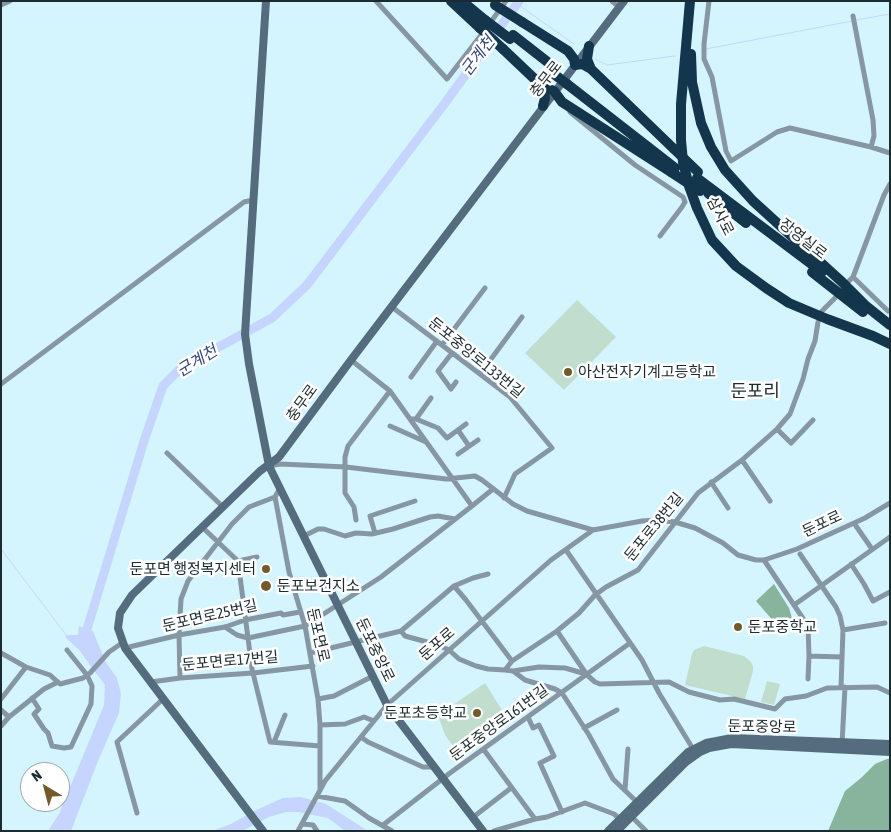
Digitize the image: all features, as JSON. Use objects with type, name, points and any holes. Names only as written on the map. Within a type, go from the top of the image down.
[{"type":"highway","points":[[451,1],[512,37],[674,167]]},
{"type":"highway","points":[[462,1],[484,21]]},
{"type":"highway","points":[[471,1],[503,50],[542,86],[554,91],[560,102]]},
{"type":"highway","name":"삼사로","points":[[690,1],[681,104],[683,162],[697,208],[712,240],[736,266],[789,302],[890,344]]},
{"type":"highway","points":[[697,1],[691,60],[694,94],[701,123],[711,147],[725,170],[753,201],[866,306]]},
{"type":"highway","points":[[492,3],[568,51],[574,58],[575,65],[584,64],[590,69],[674,149],[697,175]]},
{"type":"highway","points":[[568,51],[576,52],[589,46]]},
{"type":"highway","points":[[589,46],[587,59],[590,69]]},
{"type":"highway","points":[[542,86],[543,106],[560,102],[674,167],[697,175]]},
{"type":"highway","name":"장영실로","points":[[674,167],[701,190],[725,202],[890,325]]},
{"type":"highway","name":"장영실로","points":[[697,175],[725,202],[890,333]]},
{"type":"street","points":[[1,5],[10,1]]},
{"type":"street","name":"둔포중앙로","points":[[266,1],[245,321],[246,347],[269,466],[387,705],[483,831]]},
{"type":"street","points":[[376,1],[447,79],[506,1]]},
{"type":"street","points":[[612,1],[622,4]]},
{"type":"street","points":[[709,1],[704,60],[712,77],[726,151],[731,161],[777,132],[790,128],[890,153]]},
{"type":"street","name":"충무로","points":[[263,831],[123,645],[117,624],[122,608],[260,471],[279,457],[554,91],[622,4]]},
{"type":"street","points":[[853,16],[873,120],[874,136],[872,147]]},
{"type":"street","points":[[560,102],[635,165],[683,197],[685,202],[660,236]]},
{"type":"street","points":[[887,307],[851,279],[890,184]]},
{"type":"street","points":[[1,384],[244,202],[253,200]]},
{"type":"street","points":[[411,377],[484,288]]},
{"type":"street","points":[[822,311],[835,298]]},
{"type":"street","name":"둔포중앙로133번길","points":[[392,307],[510,397],[552,448],[515,474],[504,498]]},
{"type":"street","points":[[480,374],[522,317]]},
{"type":"street","name":"둔포로38번길","points":[[505,670],[512,662],[557,631],[579,613],[606,587],[638,570],[689,502],[711,482],[742,460],[777,429],[790,414],[815,342],[818,322]]},
{"type":"street","points":[[452,353],[438,371],[451,389],[456,382]]},
{"type":"street","points":[[351,360],[390,391],[414,419],[427,442],[472,506]]},
{"type":"street","points":[[356,520],[354,507],[345,494],[345,456],[348,446],[390,391]]},
{"type":"street","points":[[414,419],[431,398]]},
{"type":"street","points":[[414,419],[438,428],[447,438],[466,424]]},
{"type":"street","points":[[777,429],[791,443],[813,420]]},
{"type":"street","points":[[390,426],[427,442]]},
{"type":"street","points":[[458,430],[470,446]]},
{"type":"street","points":[[458,454],[478,440]]},
{"type":"street","points":[[167,453],[223,507]]},
{"type":"street","points":[[742,460],[770,500]]},
{"type":"street","name":"둔포로","points":[[269,466],[280,464],[346,467],[452,479],[475,476],[504,498],[527,511],[593,530]]},
{"type":"street","points":[[711,482],[728,508]]},
{"type":"street","points":[[180,678],[179,635],[181,599],[188,581],[232,524],[248,507],[275,498],[280,488]]},
{"type":"street","points":[[225,627],[237,635],[248,638],[305,626],[381,577],[493,489]]},
{"type":"street","name":"둔포면로","points":[[275,498],[289,572],[305,626],[318,698],[320,725],[318,794]]},
{"type":"street","points":[[375,533],[370,516],[416,501]]},
{"type":"street","name":"둔포로","points":[[298,831],[318,794],[387,705],[551,560],[593,530],[642,521],[674,522],[708,534],[738,555],[756,560],[764,560],[798,549],[865,518],[890,503]]},
{"type":"street","points":[[304,536],[318,529],[346,536],[356,533],[375,533],[394,529],[430,517],[438,516],[455,519]]},
{"type":"street","points":[[856,526],[872,549]]},
{"type":"street","points":[[202,527],[238,561],[253,673],[270,742],[320,746]]},
{"type":"street","points":[[794,605],[890,537]]},
{"type":"street","points":[[566,550],[642,660],[693,749]]},
{"type":"street","points":[[800,554],[836,607],[843,630],[842,746]]},
{"type":"street","points":[[238,561],[256,557]]},
{"type":"street","points":[[764,560],[808,626],[808,680]]},
{"type":"street","points":[[851,564],[872,601],[890,592]]},
{"type":"street","points":[[310,653],[401,631],[454,586],[488,574]]},
{"type":"street","points":[[454,586],[512,662]]},
{"type":"street","name":"둔포면로25번길","points":[[123,645],[225,627],[281,612],[282,615],[300,612]]},
{"type":"street","points":[[843,630],[885,624]]},
{"type":"street","points":[[401,631],[405,636],[438,645],[449,650],[459,659],[488,669],[513,671],[539,667],[565,668],[587,675]]},
{"type":"street","points":[[557,631],[587,675],[594,682],[600,684],[669,682],[697,694],[720,700],[734,699],[775,709],[785,699],[806,696],[827,688],[877,687],[890,693]]},
{"type":"street","name":"둔포중앙로161번길","points":[[383,825],[630,643]]},
{"type":"street","points":[[1,653],[26,667],[50,675],[60,684],[83,678],[109,652],[123,645]]},
{"type":"street","points":[[32,698],[39,710],[34,714],[48,733],[52,746],[64,748],[71,746],[91,704],[92,686],[88,674],[67,650]]},
{"type":"street","points":[[642,660],[648,656]]},
{"type":"street","points":[[809,656],[842,657]]},
{"type":"street","name":"둔포면로17번길","points":[[151,682],[313,666]]},
{"type":"street","points":[[1,699],[26,667]]},
{"type":"street","points":[[513,671],[524,680],[555,689],[562,693],[613,779],[638,803]]},
{"type":"street","points":[[318,698],[334,696],[373,676]]},
{"type":"street","points":[[1,726],[32,698],[58,682]]},
{"type":"street","points":[[137,813],[117,742],[163,699]]},
{"type":"street","points":[[394,714],[426,709]]},
{"type":"street","points":[[1,710],[9,717]]},
{"type":"street","points":[[584,728],[617,710]]},
{"type":"street","points":[[274,742],[285,714]]},
{"type":"street","points":[[320,725],[345,724],[364,717],[374,721]]},
{"type":"street","points":[[528,717],[533,728],[539,725],[554,756],[540,763],[562,812]]},
{"type":"street","points":[[361,737],[423,767],[433,767]]},
{"type":"street","name":"둔포중앙로","points":[[630,815],[638,803],[682,758],[693,749],[706,743],[732,738],[842,746],[890,752]]},
{"type":"street","name":"둔포중앙로","points":[[608,831],[630,815],[692,756],[709,748],[731,744],[842,746],[890,744]]},
{"type":"street","points":[[625,790],[628,749]]},
{"type":"street","points":[[484,750],[535,819]]},
{"type":"street","points":[[472,818],[512,788]]},
{"type":"street","points":[[318,794],[345,802],[392,831]]},
{"type":"street","points":[[494,831],[547,817],[585,803],[614,814],[622,822]]},
{"type":"street","points":[[630,815],[646,831]]},
{"type":"street","points":[[304,822],[313,825],[317,831]]},
{"type":"street","name":"둔포중앙로","points":[[617,831],[622,822]]},
{"type":"green space","points":[[577,300],[616,337],[564,390],[525,353]]},
{"type":"green space","points":[[774,584],[789,608],[795,628],[775,623],[756,601]]},
{"type":"green space","points":[[704,646],[744,656],[751,662],[753,671],[745,699],[685,685],[692,654],[694,650]]},
{"type":"green space","points":[[767,681],[780,684],[774,705],[761,702]]},
{"type":"green space","points":[[485,683],[507,718],[456,750],[445,735],[438,715]]},
{"type":"green space","points":[[890,759],[890,831],[828,831],[845,791],[875,764]]},
{"type":"water","points":[[79,626],[93,631],[105,661],[117,678],[121,694],[119,713],[71,831],[48,831],[60,812],[70,812],[70,787],[104,705],[105,685],[79,650],[65,637],[68,635],[78,635]]},
{"type":"water","points":[[301,797],[326,804],[368,831],[345,831],[328,818],[298,812],[286,812],[269,817],[242,831],[212,831],[231,824],[283,798]]},
{"type":"waterway","name":"군계천","points":[[84,639],[144,441],[163,386],[182,367],[272,318],[307,285],[445,103],[519,1]]},
{"type":"waterway","points":[[517,4],[574,44]]},
{"type":"waterway","points":[[856,20],[890,14]]},
{"type":"waterway","points":[[706,49],[852,21]]},
{"type":"waterway","points":[[595,59],[607,65],[675,56]]},
{"type":"waterway","points":[[1,549],[67,636]]},
{"type":"place","name":"아산전자기계고등학교","points":[[568,372]]},
{"type":"place","name":"둔포면 행정복지센터","points":[[266,569]]},
{"type":"place","name":"둔포보건지소","points":[[266,586]]},
{"type":"place","name":"둔포중학교","points":[[738,627]]},
{"type":"place","name":"둔포초등학교","points":[[477,713]]},
{"type":"district","name":"둔포리","points":[[755,391]]}]
